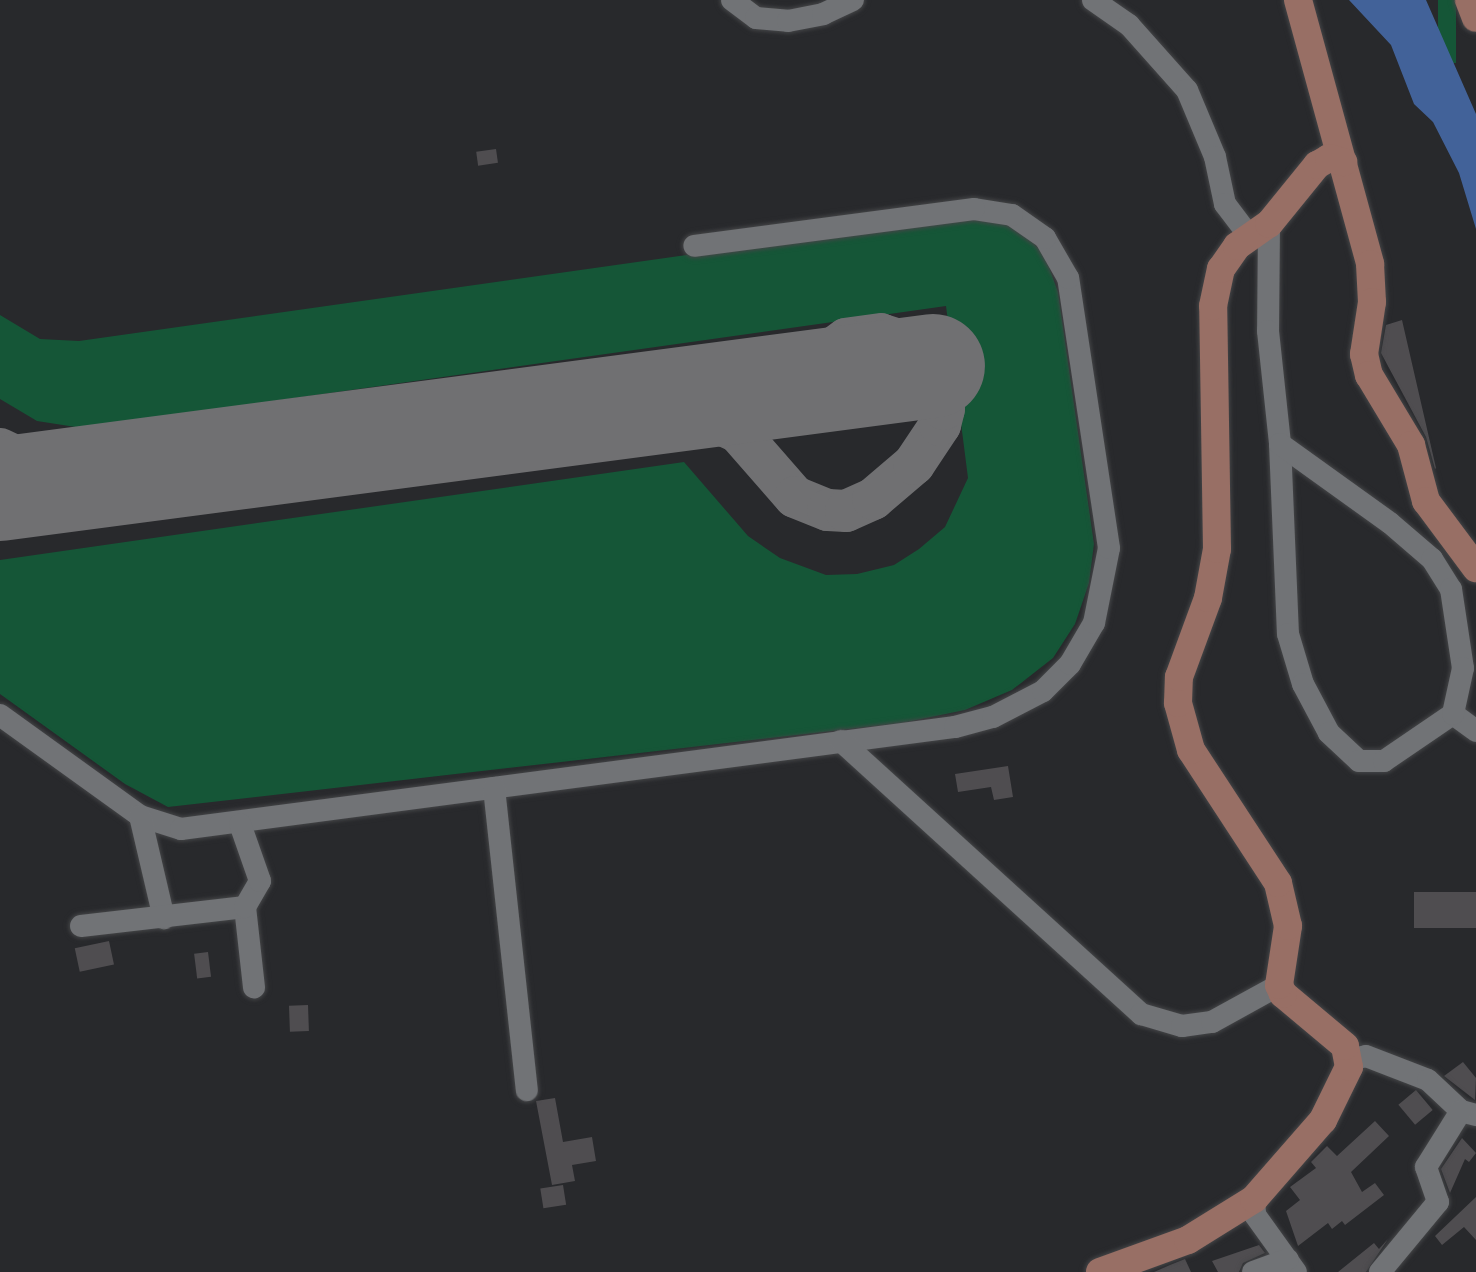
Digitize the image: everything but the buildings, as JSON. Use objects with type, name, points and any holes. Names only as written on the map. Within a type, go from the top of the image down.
[{"type":"main road","points":[[1298,0],[1370,264],[1372,302],[1364,354],[1369,375],[1411,445],[1426,501],[1476,568]]},
{"type":"main road","points":[[1469,0],[1476,18]]},
{"type":"main road","points":[[1100,1272],[1188,1240],[1254,1199],[1323,1120],[1350,1060],[1338,1038],[1283,994],[1279,985],[1288,926],[1278,883],[1191,750],[1178,703],[1179,677],[1208,598],[1217,549],[1213,306],[1221,269],[1260,231],[1317,165],[1329,158],[1343,162]]},
{"type":"street","points":[[732,0],[756,18],[788,21],[823,14],[853,0]]},
{"type":"street","points":[[1093,0],[1129,25],[1187,90],[1212,146],[1225,204],[1260,231],[1280,444],[1288,634],[1303,684],[1329,733],[1359,761],[1384,761],[1453,714],[1463,668],[1451,589],[1432,559],[1390,523],[1280,444]]},
{"type":"street","points":[[0,715],[140,816],[181,829],[240,824],[955,727],[1015,708],[1060,675],[1094,623],[1109,548],[1068,278],[1045,238],[1030,224],[999,210],[694,246]]},
{"type":"street","points":[[1453,714],[1476,731]]},
{"type":"street","points":[[841,741],[1141,1014],[1182,1026],[1212,1022],[1279,985]]},
{"type":"street","points":[[494,788],[527,1090]]},
{"type":"street","points":[[140,816],[164,918]]},
{"type":"street","points":[[240,824],[260,881],[245,907],[254,987]]},
{"type":"street","points":[[81,926],[245,907]]},
{"type":"street","points":[[1350,1060],[1366,1056],[1428,1080],[1468,1113],[1426,1167],[1438,1202],[1380,1272]]},
{"type":"street","points":[[1253,1272],[1292,1266],[1255,1215],[1254,1199]]},
{"type":"green space","points":[[1438,0],[1456,0],[1456,63],[1438,63]]},
{"type":"green space","points":[[969,215],[997,216],[1021,229],[1045,256],[1058,292],[1094,544],[1089,583],[1075,624],[1053,658],[1012,690],[965,710],[902,723],[168,807],[125,784],[0,694],[0,560],[684,462],[748,536],[780,558],[826,575],[857,574],[894,565],[945,527],[968,478],[946,306],[82,428],[37,421],[0,399],[0,315],[40,339],[79,341]]},
{"type":"water","points":[[1349,0],[1426,0],[1476,114],[1476,229],[1459,173],[1433,122],[1414,104],[1391,45]]},
{"type":"taxiway","points":[[673,402],[738,432],[795,497],[828,510],[846,511],[873,499],[914,464],[940,425],[944,409],[933,366],[908,343],[881,334],[846,339],[801,372],[758,390]]},
{"type":"taxiway","points":[[0,449],[55,475],[108,474]]},
{"type":"runway","points":[[0,489],[933,366]]}]
